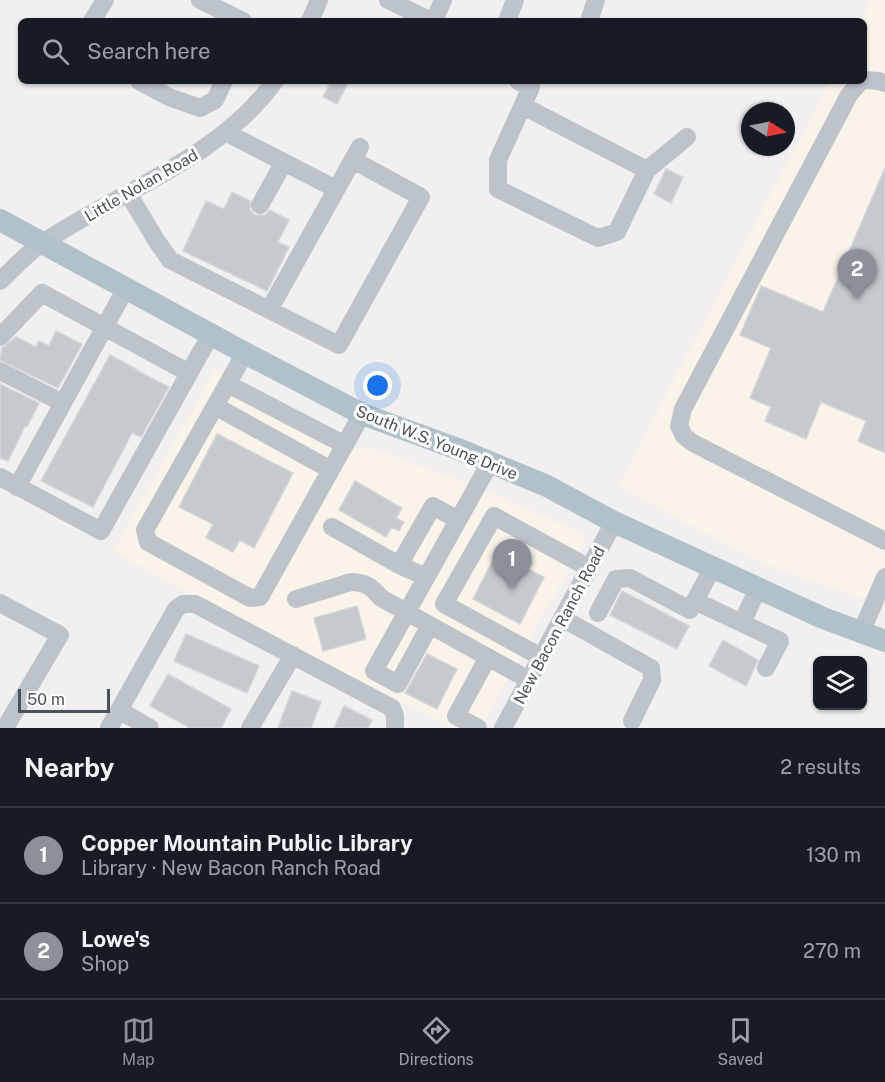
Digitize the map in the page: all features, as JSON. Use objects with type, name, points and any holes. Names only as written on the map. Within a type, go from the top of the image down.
[{"type":"main road","name":"South W.S. Young Drive","points":[[0,220],[362,414],[547,486],[614,522],[822,618],[885,641]]},
{"type":"street","points":[[94,18],[105,0]]},
{"type":"street","points":[[200,0],[237,18]]},
{"type":"street","points":[[311,18],[319,0]]},
{"type":"street","points":[[388,0],[426,18]]},
{"type":"street","points":[[434,18],[443,0]]},
{"type":"street","points":[[508,18],[515,0]]},
{"type":"street","points":[[590,18],[596,0]]},
{"type":"street","points":[[867,80],[885,83]]},
{"type":"street","points":[[145,84],[169,97],[200,108],[215,100],[223,84]]},
{"type":"street","name":"Little Nolan Road","points":[[0,282],[42,243],[227,133],[273,84]]},
{"type":"street","points":[[530,84],[523,106],[498,160],[498,189],[598,237],[617,232],[647,170],[687,137]]},
{"type":"street","points":[[859,84],[843,105],[683,409],[679,426],[684,436],[693,443],[885,541]]},
{"type":"street","points":[[523,106],[647,170]]},
{"type":"street","points":[[227,133],[336,189]]},
{"type":"street","points":[[128,193],[156,240],[171,260],[269,310],[339,345],[421,197],[356,153],[269,310]]},
{"type":"street","points":[[260,205],[284,162]]},
{"type":"street","points":[[17,487],[126,288]]},
{"type":"street","points":[[0,337],[42,293],[189,373]]},
{"type":"street","points":[[0,477],[101,531],[211,334]]},
{"type":"street","points":[[245,353],[145,530],[148,542],[250,598],[260,597],[362,414]]},
{"type":"street","points":[[0,371],[63,403]]},
{"type":"street","points":[[228,384],[345,445]]},
{"type":"street","points":[[215,406],[331,470]]},
{"type":"street","points":[[430,625],[398,684],[374,671],[490,463]]},
{"type":"street","points":[[399,565],[433,506],[458,520]]},
{"type":"street","points":[[541,657],[444,604],[494,516],[612,587]]},
{"type":"street","name":"New Bacon Ranch Road","points":[[503,728],[614,522]]},
{"type":"street","points":[[332,527],[399,565],[426,577]]},
{"type":"street","points":[[597,613],[616,579],[630,578],[690,610],[713,567]]},
{"type":"street","points":[[861,633],[885,577]]},
{"type":"street","points":[[296,599],[351,582],[360,582],[370,586],[381,598],[529,680]]},
{"type":"street","points":[[742,623],[758,588]]},
{"type":"street","points":[[695,601],[780,641],[766,668]]},
{"type":"street","points":[[0,603],[60,635],[5,728]]},
{"type":"street","points":[[109,728],[176,609],[183,604],[195,604],[392,708],[395,728]]},
{"type":"street","points":[[562,618],[651,668],[652,680],[632,721]]},
{"type":"street","points":[[250,728],[293,655]]},
{"type":"street","points":[[478,728],[456,716],[488,657]]},
{"type":"street","points":[[119,710],[150,728]]},
{"type":"shaded area","points":[[872,0],[885,0],[885,605],[856,597],[762,563],[618,487],[791,156],[795,156],[795,148],[828,84],[867,84],[867,18],[863,18]]},
{"type":"shaded area","points":[[215,370],[355,448],[374,449],[485,489],[587,536],[481,728],[453,728],[179,589],[113,551]]},
{"type":"building","points":[[330,84],[347,84],[337,104],[323,97]]},
{"type":"building","points":[[885,168],[885,453],[858,441],[866,421],[821,402],[806,439],[765,421],[771,407],[750,398],[771,348],[740,335],[761,286],[823,312]]},
{"type":"building","points":[[666,169],[683,177],[671,203],[654,194]]},
{"type":"building","points":[[232,192],[250,201],[250,210],[255,215],[265,215],[270,210],[289,220],[278,242],[289,247],[267,291],[183,251],[206,201],[224,209]]},
{"type":"building","points":[[56,331],[82,344],[58,388],[0,360],[2,348],[16,337],[36,347],[39,341],[49,346]]},
{"type":"building","points":[[110,355],[169,387],[141,437],[132,433],[93,507],[41,481]]},
{"type":"building","points":[[0,384],[39,403],[8,461],[0,458]]},
{"type":"building","points":[[217,434],[293,473],[254,548],[240,540],[233,552],[206,538],[213,524],[179,507]]},
{"type":"building","points":[[355,481],[402,508],[396,518],[404,522],[399,531],[392,527],[386,537],[339,510]]},
{"type":"building","points":[[497,552],[515,561],[518,555],[532,562],[528,569],[544,577],[520,624],[473,599]]},
{"type":"building","points":[[622,591],[689,626],[677,649],[610,615]]},
{"type":"building","points":[[357,606],[366,639],[323,651],[314,618]]},
{"type":"building","points":[[186,634],[259,666],[247,693],[174,661]]},
{"type":"building","points":[[723,640],[758,660],[746,686],[709,666]]},
{"type":"building","points":[[427,654],[457,669],[437,709],[405,693]]},
{"type":"building","points":[[168,674],[231,709],[221,728],[190,728],[150,706]]},
{"type":"building","points":[[292,691],[321,702],[311,728],[278,728]]},
{"type":"building","points":[[344,706],[372,720],[368,728],[334,728]]},
{"type":"place","name":"Lowe's","points":[[857,299]]},
{"type":"place","name":"Copper Mountain Public Library","points":[[512,589]]}]
